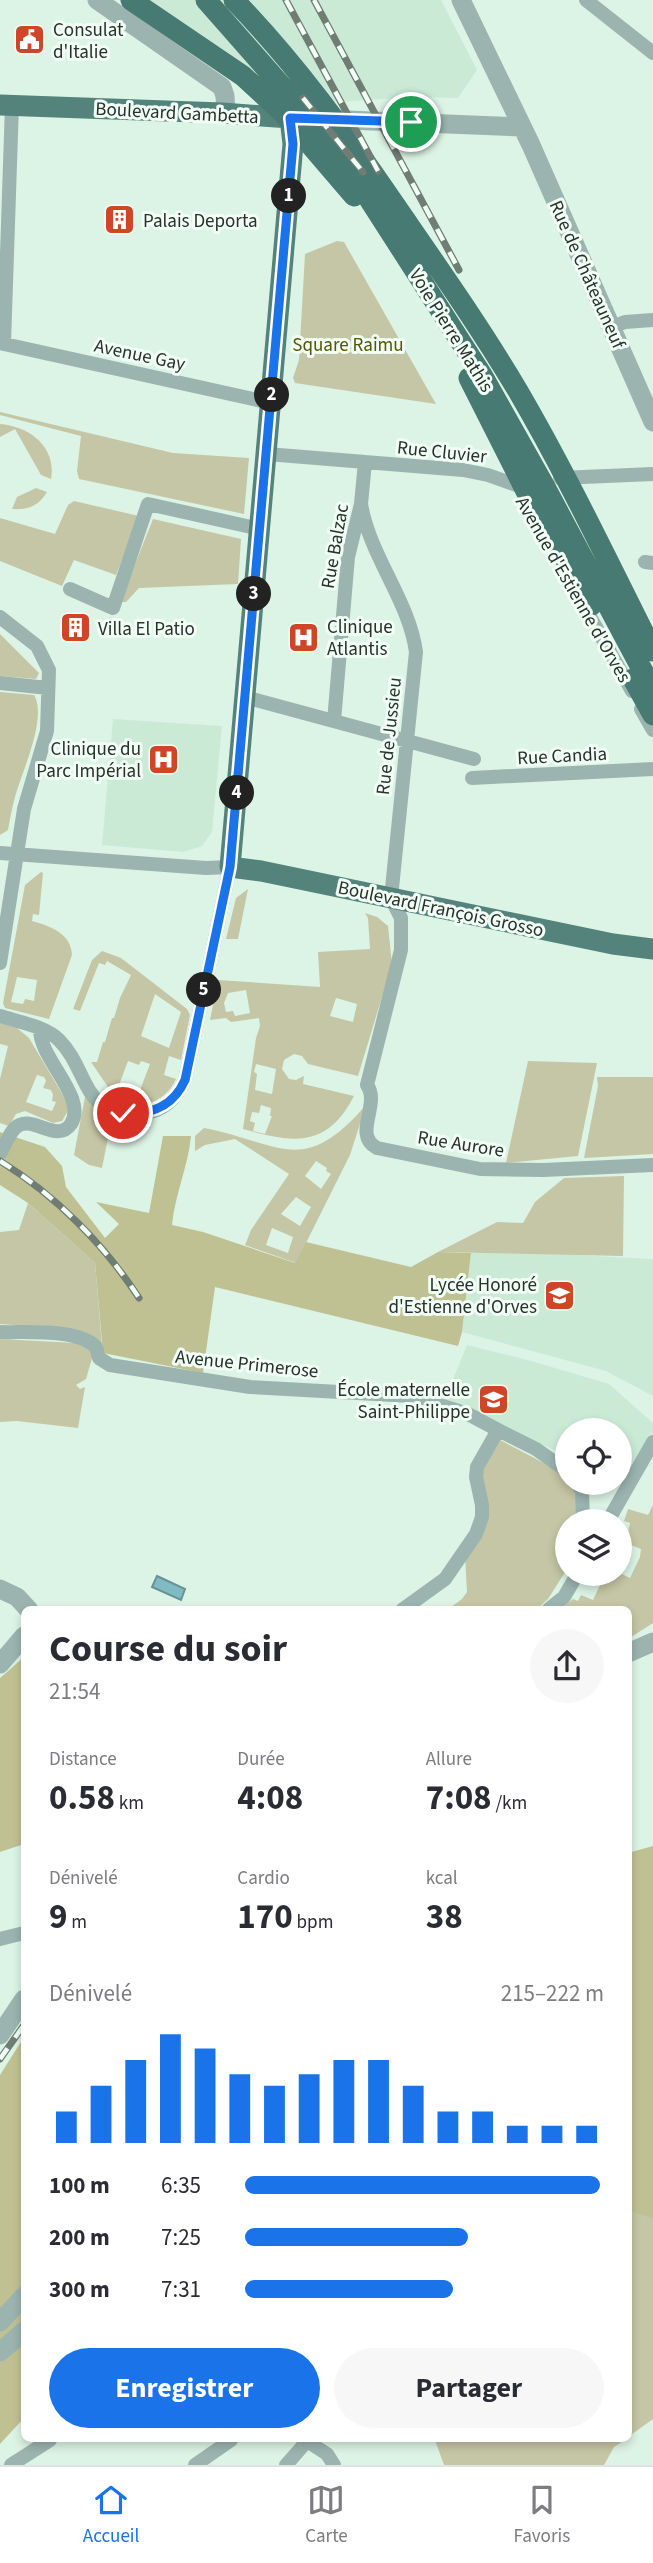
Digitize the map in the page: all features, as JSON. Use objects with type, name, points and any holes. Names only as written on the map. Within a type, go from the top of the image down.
[{"type":"highway","points":[[131,0],[243,76],[282,111],[409,261]]},
{"type":"highway","name":"Voie Pierre Mathis","points":[[206,0],[337,149],[482,375],[545,486],[653,690]]},
{"type":"highway","name":"Voie Pierre Mathis","points":[[234,0],[275,43],[365,162],[463,304],[518,392],[653,651]]},
{"type":"highway","points":[[445,317],[471,383],[527,493],[653,715]]},
{"type":"highway","points":[[566,480],[602,531],[653,618]]},
{"type":"main road","name":"Boulevard Gambetta","points":[[6,105],[282,117]]},
{"type":"main road","points":[[230,867],[291,173],[282,117]]},
{"type":"main road","name":"Boulevard François Grosso","points":[[230,867],[261,871],[613,944],[653,949]]},
{"type":"street","name":"Rue de Châteauneuf","points":[[461,0],[522,127],[653,422]]},
{"type":"street","points":[[586,0],[653,53]]},
{"type":"street","points":[[103,1],[222,87],[226,113]]},
{"type":"street","points":[[2,343],[6,105]]},
{"type":"street","name":"Boulevard Gambetta","points":[[282,117],[522,127]]},
{"type":"street","points":[[612,327],[625,322],[653,320]]},
{"type":"street","name":"Avenue Gay","points":[[2,343],[271,403]]},
{"type":"street","name":"Rue Cluvier","points":[[267,454],[463,470],[499,477],[516,485],[590,475],[653,474]]},
{"type":"street","name":"Rue Balzac","points":[[334,721],[348,557],[361,505],[365,462]]},
{"type":"street","name":"Avenue d'Estienne d'Orves","points":[[516,485],[523,506],[594,622],[653,730]]},
{"type":"street","points":[[70,589],[113,608],[148,504],[260,529]]},
{"type":"street","name":"Rue de Jussieu","points":[[361,505],[371,540],[410,623],[416,652],[391,898]]},
{"type":"street","points":[[0,617],[37,646],[49,670],[47,731],[24,809],[0,962]]},
{"type":"street","points":[[0,683],[48,688]]},
{"type":"street","points":[[245,697],[474,760]]},
{"type":"street","name":"Rue Candia","points":[[472,778],[653,769]]},
{"type":"street","points":[[0,853],[206,868],[230,867],[185,1080],[167,1105],[134,1114],[123,1113],[103,1105],[93,1098],[62,1044],[51,1034],[0,1016]]},
{"type":"street","name":"Rue Aurore","points":[[391,898],[401,918],[401,950],[367,1085],[372,1091],[365,1137],[369,1144],[377,1148],[480,1169],[543,1170],[653,1165]]},
{"type":"street","points":[[1,1152],[15,1128],[19,1126],[31,1124],[58,1132],[72,1122],[74,1103],[71,1094],[43,1048],[40,1029]]},
{"type":"street","name":"Avenue Primerose","points":[[0,1332],[60,1334],[82,1338],[96,1347],[99,1359],[110,1365],[250,1387],[411,1396],[468,1415],[536,1449],[555,1462]]},
{"type":"street","points":[[408,1606],[445,1579],[476,1534],[482,1517],[477,1467],[498,1430]]},
{"type":"street","points":[[615,1509],[653,1442]]},
{"type":"street","points":[[551,1606],[564,1586]]},
{"type":"street","points":[[554,1606],[564,1597],[570,1586]]},
{"type":"street","points":[[0,1589],[18,1597],[26,1606]]},
{"type":"street","points":[[0,1664],[21,1640]]},
{"type":"street","points":[[632,1651],[653,1642]]},
{"type":"street","points":[[0,1939],[21,1934]]},
{"type":"street","points":[[0,2035],[21,2004]]},
{"type":"street","points":[[0,2322],[21,2299]]},
{"type":"street","points":[[0,2352],[21,2334]]},
{"type":"street","points":[[11,2465],[47,2442]]},
{"type":"street","points":[[195,2465],[228,2442]]},
{"type":"street","points":[[286,2465],[306,2442]]},
{"type":"street","points":[[311,2442],[327,2454],[334,2465]]},
{"type":"shaded area","points":[[137,0],[441,0],[477,70],[458,98],[412,97],[263,107]]},
{"type":"shaded area","name":"Clinique du Parc Impérial","points":[[113,719],[222,726],[212,832],[202,846],[183,852],[102,845]]},
{"type":"shaded area","points":[[0,1132],[45,1147],[62,1166],[66,1187],[105,1238],[119,1224],[96,1202],[149,1213],[163,1136],[191,1136],[172,1225],[203,1232],[295,1263],[306,1242],[411,1267],[438,1252],[471,1253],[458,1346],[215,1287],[203,1373],[103,1353],[95,1263],[28,1203],[0,1185]]},
{"type":"shaded area","name":"Lycée Honoré d'Estienne d'Orves","points":[[471,1253],[536,1253],[653,1259],[653,1396],[606,1371],[462,1332]]},
{"type":"shaded area","points":[[467,1345],[609,1384],[653,1423],[653,1432],[632,1468],[632,1418],[555,1418],[555,1450],[445,1399]]},
{"type":"shaded area","points":[[21,1660],[21,1845],[0,1852],[0,1678]]},
{"type":"shaded area","points":[[653,1846],[653,2218],[632,2212],[632,1852]]},
{"type":"shaded area","points":[[21,2042],[21,2421],[0,2444],[0,2075]]},
{"type":"green space","name":"Square Raimu","points":[[337,241],[344,242],[436,404],[295,383],[293,378],[299,360],[305,254]]},
{"type":"green space","points":[[0,412],[173,453],[249,458],[244,514],[79,479],[77,471],[81,436],[0,415]]},
{"type":"green space","points":[[0,424],[21,429],[39,440],[50,457],[51,479],[41,475],[15,429],[0,437]]},
{"type":"green space","points":[[36,488],[47,492],[37,504],[23,509],[12,509],[17,497]]},
{"type":"green space","points":[[74,501],[139,516],[116,575],[74,560],[62,586],[0,561],[0,518],[55,534],[68,505]]},
{"type":"green space","points":[[153,519],[241,539],[238,584],[139,588],[126,602],[120,602]]},
{"type":"green space","points":[[0,634],[39,673],[36,679],[0,676]]},
{"type":"green space","points":[[0,692],[34,695],[38,717],[8,830],[0,835]]},
{"type":"green space","points":[[43,873],[39,915],[33,914],[32,921],[46,925],[64,936],[71,947],[72,955],[49,1019],[5,1008],[3,1003],[25,885]],"holes":[[[17,977],[37,980],[34,1001],[25,999],[23,1004],[11,1002]]]},
{"type":"green space","points":[[248,889],[238,939],[226,939],[236,898]]},
{"type":"green space","points":[[365,913],[377,917],[388,926],[392,964],[358,1076],[308,1064],[302,1056],[294,1054],[284,1060],[282,1069],[289,1079],[296,1080],[304,1076],[303,1084],[354,1096],[332,1125],[307,1138],[277,1137],[243,1129],[260,1026],[259,1018],[231,1022],[226,1018],[210,1020],[218,980],[320,987],[318,952],[370,949],[368,918]],"holes":[[[246,990],[250,1013],[235,1016],[233,1011],[226,1012],[224,1003],[228,993]],[[336,998],[357,1004],[353,1022],[330,1016]],[[256,1064],[276,1069],[272,1094],[255,1090],[257,1074],[254,1072]],[[261,1105],[271,1108],[272,1116],[265,1134],[253,1131],[255,1123],[250,1121],[252,1112],[259,1113]]]},
{"type":"green space","points":[[102,951],[121,958],[187,1009],[190,1015],[181,1060],[169,1056],[164,1075],[176,1079],[163,1096],[154,1101],[124,1104],[104,1096],[108,1087],[91,1062],[97,1062],[131,975],[107,961],[105,965],[99,963],[80,1011],[73,1009],[92,960]],"holes":[[[155,994],[181,1012],[169,1048],[141,1036]],[[128,1061],[139,1065],[141,1061],[150,1064],[137,1098],[116,1093]]]},
{"type":"green space","points":[[0,1023],[17,1028],[29,1038],[67,1102],[68,1111],[62,1121],[53,1123],[25,1111],[16,1114],[9,1126],[0,1123],[0,1079],[8,1046],[0,1044]],"holes":[[[37,1075],[44,1077],[46,1081],[43,1088],[51,1090],[52,1101],[56,1102],[52,1111],[26,1102]]]},
{"type":"green space","points":[[528,1061],[597,1063],[578,1156],[506,1163]]},
{"type":"green space","points":[[597,1077],[653,1077],[653,1154],[584,1158],[598,1086]]},
{"type":"green space","points":[[85,1097],[102,1115],[112,1118],[102,1168],[89,1165],[74,1155]]},
{"type":"green space","points":[[366,1105],[350,1155],[296,1263],[245,1245],[251,1230],[289,1174],[235,1139],[205,1145],[195,1151],[195,1136],[204,1128],[290,1150],[325,1142],[344,1128]],"holes":[[[316,1161],[331,1174],[321,1189],[305,1176]],[[296,1197],[311,1207],[300,1226],[281,1214]],[[272,1228],[293,1237],[288,1253],[266,1245]]]},
{"type":"green space","points":[[624,1176],[623,1256],[438,1252],[497,1222],[523,1223],[535,1202],[564,1178]]},
{"type":"green space","points":[[28,1203],[95,1263],[102,1346],[76,1330],[0,1324],[0,1232],[19,1230]]},
{"type":"green space","points":[[0,1339],[88,1346],[93,1355],[86,1379],[76,1385],[80,1389],[85,1387],[78,1428],[17,1421],[0,1422]]},
{"type":"green space","points":[[500,1440],[555,1469],[555,1495],[579,1497],[579,1509],[555,1509],[556,1586],[540,1606],[452,1606],[467,1592],[465,1555],[484,1518],[478,1475]]},
{"type":"green space","points":[[653,1505],[653,1623],[632,1636],[632,1606],[565,1606],[573,1599],[578,1601],[581,1595],[593,1600],[600,1586],[632,1586],[632,1574],[641,1549],[632,1545],[632,1510],[648,1515]]},
{"type":"green space","points":[[653,1864],[653,2419],[632,2434],[632,1897]]},
{"type":"green space","points":[[436,2442],[622,2442],[614,2447],[604,2465],[444,2465]]},
{"type":"water","points":[[157,1576],[185,1589],[181,1600],[152,1587]]},
{"type":"railway","points":[[286,0],[378,171]]},
{"type":"railway","points":[[314,0],[459,270]]},
{"type":"railway","points":[[303,98],[363,172]]},
{"type":"railway","points":[[0,1161],[40,1189],[77,1222],[110,1259],[139,1298]]},
{"type":"railway","points":[[0,2059],[21,2029]]},
{"type":"place","name":"Consulat d'Italie","points":[[30,40]]},
{"type":"place","name":"Palais Deporta","points":[[120,220]]},
{"type":"place","name":"Villa El Patio","points":[[75,628]]},
{"type":"place","name":"Clinique Atlantis","points":[[304,637]]},
{"type":"place","name":"Clinique du Parc Impérial","points":[[164,759]]},
{"type":"place","name":"Lycée Honoré d'Estienne d'Orves","points":[[560,1295]]},
{"type":"place","name":"École maternelle Saint-Philippe","points":[[493,1400]]},
{"type":"route","points":[[123,1113],[146,1113],[167,1105],[185,1080],[230,867],[293,144],[290,118],[411,122]]}]
